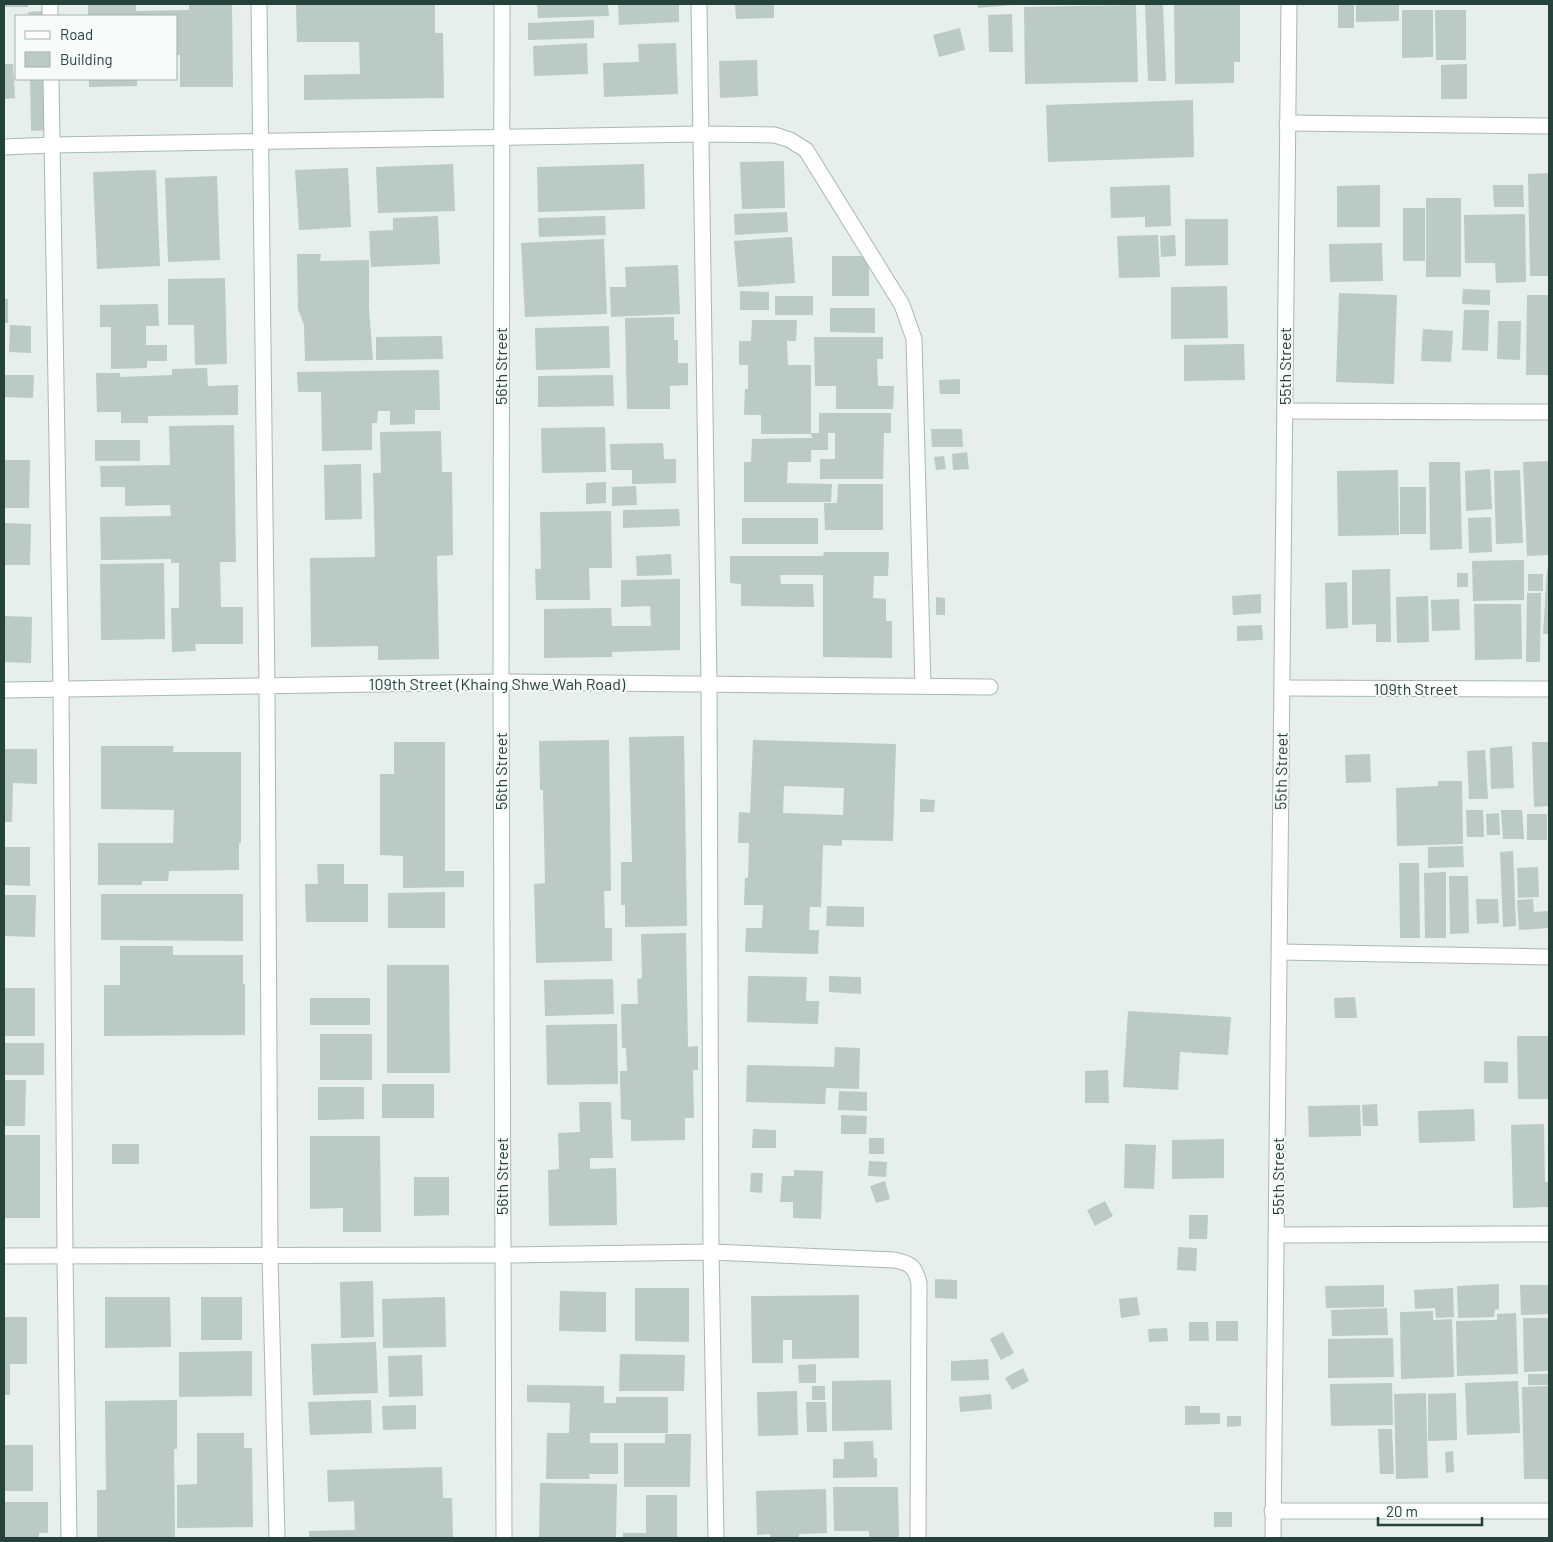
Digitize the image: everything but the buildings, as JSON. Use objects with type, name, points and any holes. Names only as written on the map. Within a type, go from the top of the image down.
[{"type":"street","points":[[259,4],[267,686],[270,1256],[277,1538]]},
{"type":"street","name":"56th Street","points":[[502,4],[501,682],[504,1538]]},
{"type":"street","points":[[699,4],[709,684],[710,1252],[716,1538]]},
{"type":"street","name":"55th Street","points":[[1273,1538],[1289,4]]},
{"type":"street","points":[[51,80],[61,689],[69,1538]]},
{"type":"street","points":[[1287,123],[1549,126]]},
{"type":"street","points":[[4,147],[502,136],[700,134],[775,136],[790,140],[806,150],[902,305],[914,339],[923,686]]},
{"type":"street","points":[[1285,411],[1549,412]]},
{"type":"street","name":"109th Street (Khaing Shwe Wah Road)","points":[[4,690],[501,682],[990,687]]},
{"type":"street","name":"109th Street","points":[[1282,688],[1549,690]]},
{"type":"street","points":[[1280,952],[1549,957]]},
{"type":"street","points":[[1277,1235],[1549,1234]]},
{"type":"street","points":[[4,1256],[503,1255],[710,1252],[906,1262],[916,1271],[919,1283],[918,1538]]},
{"type":"street","points":[[1272,1511],[1549,1512]]}]
